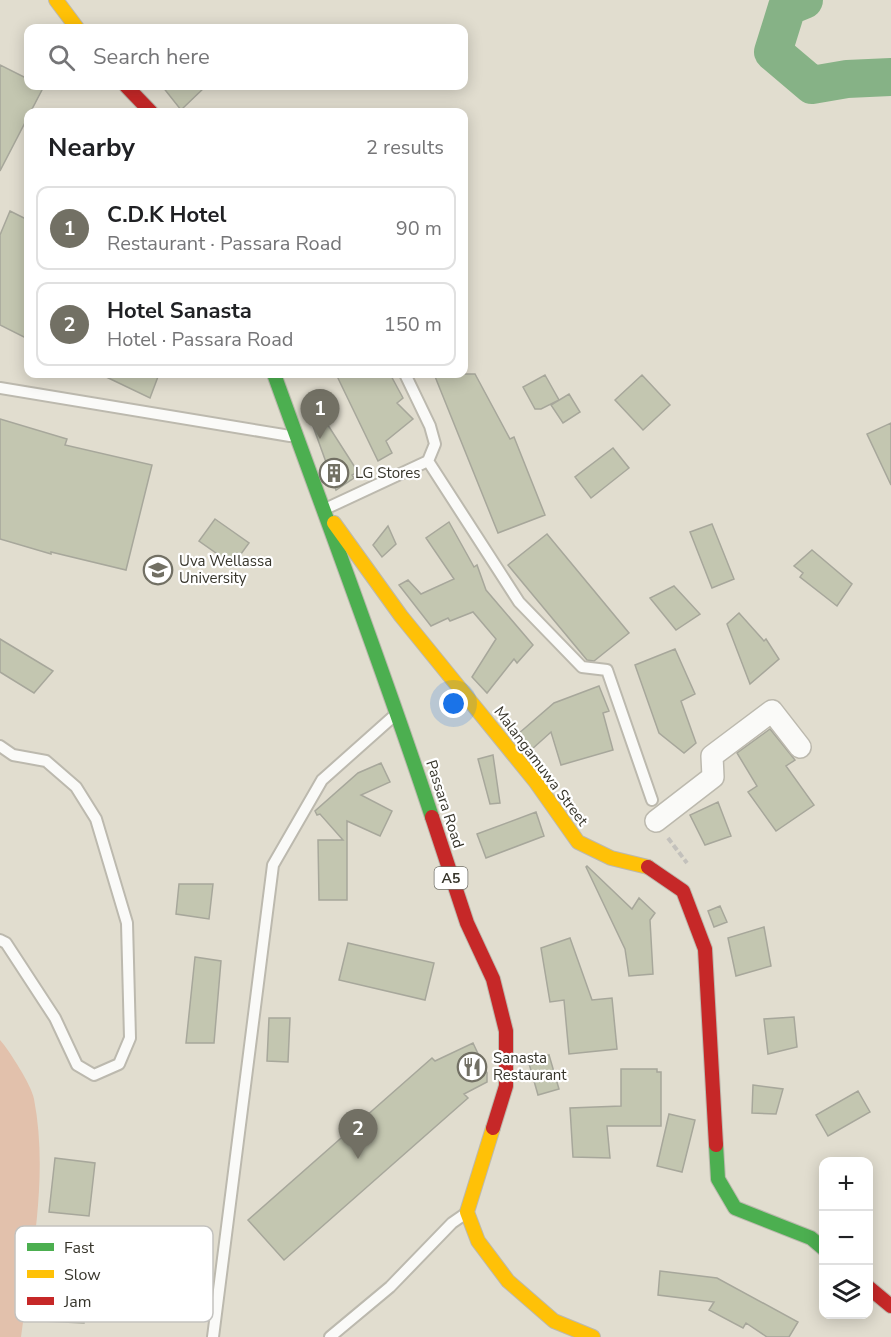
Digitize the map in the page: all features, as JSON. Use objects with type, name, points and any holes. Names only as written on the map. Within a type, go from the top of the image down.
[{"type":"main road","points":[[56,0],[74,24]]},
{"type":"main road","points":[[130,90],[147,108]]},
{"type":"main road","name":"Passara Road","points":[[276,378],[398,713],[467,923],[493,979],[506,1031],[506,1086],[467,1212]]},
{"type":"main road","name":"Malangamuwa Street","points":[[324,510],[401,616],[535,781],[578,842],[611,858],[648,867],[683,891],[705,949],[718,1179],[735,1208],[811,1238],[819,1245]]},
{"type":"main road","points":[[467,1212],[478,1241],[508,1281],[554,1321],[593,1337]]},
{"type":"main road","points":[[873,1291],[891,1306]]},
{"type":"street","points":[[656,821],[713,777],[711,756],[772,711],[800,747]]},
{"type":"lane","points":[[324,510],[428,461],[435,444],[430,426],[407,378]]},
{"type":"lane","points":[[0,388],[298,437]]},
{"type":"lane","points":[[428,461],[519,602],[582,667],[607,670],[652,800]]},
{"type":"lane","points":[[213,1337],[273,865],[322,780],[398,713]]},
{"type":"lane","points":[[0,746],[12,755],[46,761],[76,787],[96,819],[127,923],[130,1038],[119,1064],[94,1075],[77,1065],[55,1018],[6,943],[0,940]]},
{"type":"lane","points":[[330,1337],[390,1287],[453,1223],[467,1212]]},
{"type":"path","points":[[656,821],[689,866]]},
{"type":"shaded area","points":[[0,1040],[20,1068],[32,1093],[40,1158],[36,1226],[15,1226],[15,1322],[23,1322],[21,1337],[0,1337]]},
{"type":"building","points":[[0,65],[24,77],[24,90],[42,90],[33,108],[24,108],[24,125],[0,171]]},
{"type":"building","points":[[165,90],[202,90],[183,108],[179,108]]},
{"type":"building","points":[[10,211],[24,218],[24,337],[0,325],[0,235]]},
{"type":"building","points":[[468,374],[475,374],[510,439],[514,437],[545,515],[498,533],[436,378],[468,378]]},
{"type":"building","points":[[545,375],[559,400],[541,409],[535,409],[523,387]]},
{"type":"building","points":[[642,375],[670,405],[643,430],[615,400]]},
{"type":"building","points":[[108,378],[158,378],[150,398]]},
{"type":"building","points":[[338,378],[392,378],[403,398],[397,403],[413,419],[386,441],[392,453],[378,461]]},
{"type":"building","points":[[569,394],[580,412],[563,423],[551,405]]},
{"type":"building","points":[[0,419],[67,439],[65,445],[152,465],[126,570],[51,552],[51,554],[0,539]]},
{"type":"building","points":[[324,419],[358,472],[352,475],[354,478],[336,490],[313,426]]},
{"type":"building","points":[[891,423],[891,485],[867,434]]},
{"type":"building","points":[[613,448],[629,468],[591,498],[575,477]]},
{"type":"building","points":[[215,519],[249,543],[233,565],[199,541]]},
{"type":"building","points":[[449,522],[474,567],[477,565],[486,590],[533,645],[517,663],[514,659],[487,693],[472,677],[496,639],[473,612],[450,621],[448,618],[431,626],[399,585],[408,580],[421,594],[454,579],[426,538]]},
{"type":"building","points":[[712,524],[734,579],[712,588],[690,532]]},
{"type":"building","points":[[388,526],[396,544],[382,557],[373,545]]},
{"type":"building","points":[[547,534],[629,633],[594,661],[587,660],[508,565]]},
{"type":"building","points":[[812,550],[852,584],[837,606],[800,577],[803,573],[794,566]]},
{"type":"building","points":[[674,586],[700,614],[676,630],[650,598]]},
{"type":"building","points":[[739,613],[764,641],[766,639],[779,659],[750,684],[727,624]]},
{"type":"building","points":[[0,639],[53,671],[34,693],[0,672]]},
{"type":"building","points":[[675,649],[695,694],[681,701],[696,743],[684,753],[659,733],[635,665]]},
{"type":"building","points":[[599,686],[609,711],[603,713],[613,750],[561,765],[551,732],[531,750],[518,734],[554,703]]},
{"type":"building","points":[[770,729],[795,760],[786,766],[814,805],[776,831],[748,792],[757,786],[737,753]]},
{"type":"building","points":[[493,755],[500,803],[490,804],[478,759]]},
{"type":"building","points":[[381,763],[390,782],[361,795],[392,811],[380,836],[347,821],[347,900],[319,900],[318,840],[343,840],[315,811],[358,773]]},
{"type":"building","points":[[718,802],[731,836],[705,845],[690,815]]},
{"type":"building","points":[[536,812],[544,836],[486,858],[477,834]]},
{"type":"building","points":[[587,866],[632,909],[639,898],[655,913],[650,920],[653,974],[629,976],[625,949]]},
{"type":"building","points":[[179,884],[213,884],[209,919],[176,914]]},
{"type":"building","points":[[720,906],[727,922],[714,927],[708,911]]},
{"type":"building","points":[[764,927],[771,966],[736,976],[728,938]]},
{"type":"building","points":[[570,938],[592,1000],[612,998],[617,1049],[569,1054],[564,1000],[550,1002],[541,948]]},
{"type":"building","points":[[348,943],[434,963],[425,1000],[339,980]]},
{"type":"building","points":[[195,957],[221,961],[214,1043],[186,1043]]},
{"type":"building","points":[[794,1017],[797,1047],[768,1054],[764,1019]]},
{"type":"building","points":[[269,1018],[290,1018],[288,1062],[267,1061]]},
{"type":"building","points":[[473,1043],[487,1073],[487,1082],[464,1094],[468,1098],[284,1260],[248,1220],[432,1058],[435,1061]]},
{"type":"building","points":[[549,1055],[559,1089],[538,1095],[528,1060]]},
{"type":"building","points":[[621,1069],[657,1069],[657,1072],[661,1072],[661,1126],[607,1126],[610,1158],[573,1157],[570,1108],[621,1106]]},
{"type":"building","points":[[753,1085],[783,1089],[776,1114],[752,1113]]},
{"type":"building","points":[[858,1091],[870,1112],[828,1136],[816,1115]]},
{"type":"building","points":[[669,1114],[695,1120],[682,1172],[657,1166]]},
{"type":"building","points":[[55,1158],[95,1163],[89,1216],[49,1212]]},
{"type":"building","points":[[660,1271],[717,1278],[798,1322],[789,1337],[767,1337],[746,1323],[743,1328],[709,1310],[714,1302],[658,1295]]},
{"type":"waterway","points":[[804,0],[787,7],[773,52],[812,85],[847,79],[891,77]]},
{"type":"traffic: fast","points":[[275,378],[432,817]]},
{"type":"traffic: fast","points":[[716,1145],[718,1179],[735,1208],[811,1238],[819,1245]]},
{"type":"traffic: slow","points":[[56,0],[74,24]]},
{"type":"traffic: slow","points":[[334,523],[401,616],[535,781],[578,842],[611,858],[648,867]]},
{"type":"traffic: slow","points":[[493,1128],[467,1212],[478,1241],[508,1281],[554,1321],[593,1337]]},
{"type":"traffic: jam","points":[[130,90],[147,108]]},
{"type":"traffic: jam","points":[[432,817],[467,923],[493,979],[506,1031],[506,1086],[493,1128]]},
{"type":"traffic: jam","points":[[648,867],[683,891],[705,949],[716,1145]]},
{"type":"traffic: jam","points":[[873,1291],[891,1306]]},
{"type":"place","name":"C.D.K Hotel","points":[[320,439]]},
{"type":"place","name":"LG Stores","points":[[334,473]]},
{"type":"place","name":"Uva Wellassa University","points":[[158,570]]},
{"type":"place","name":"Sanasta Restaurant","points":[[472,1067]]},
{"type":"place","name":"Hotel Sanasta","points":[[358,1159]]}]
